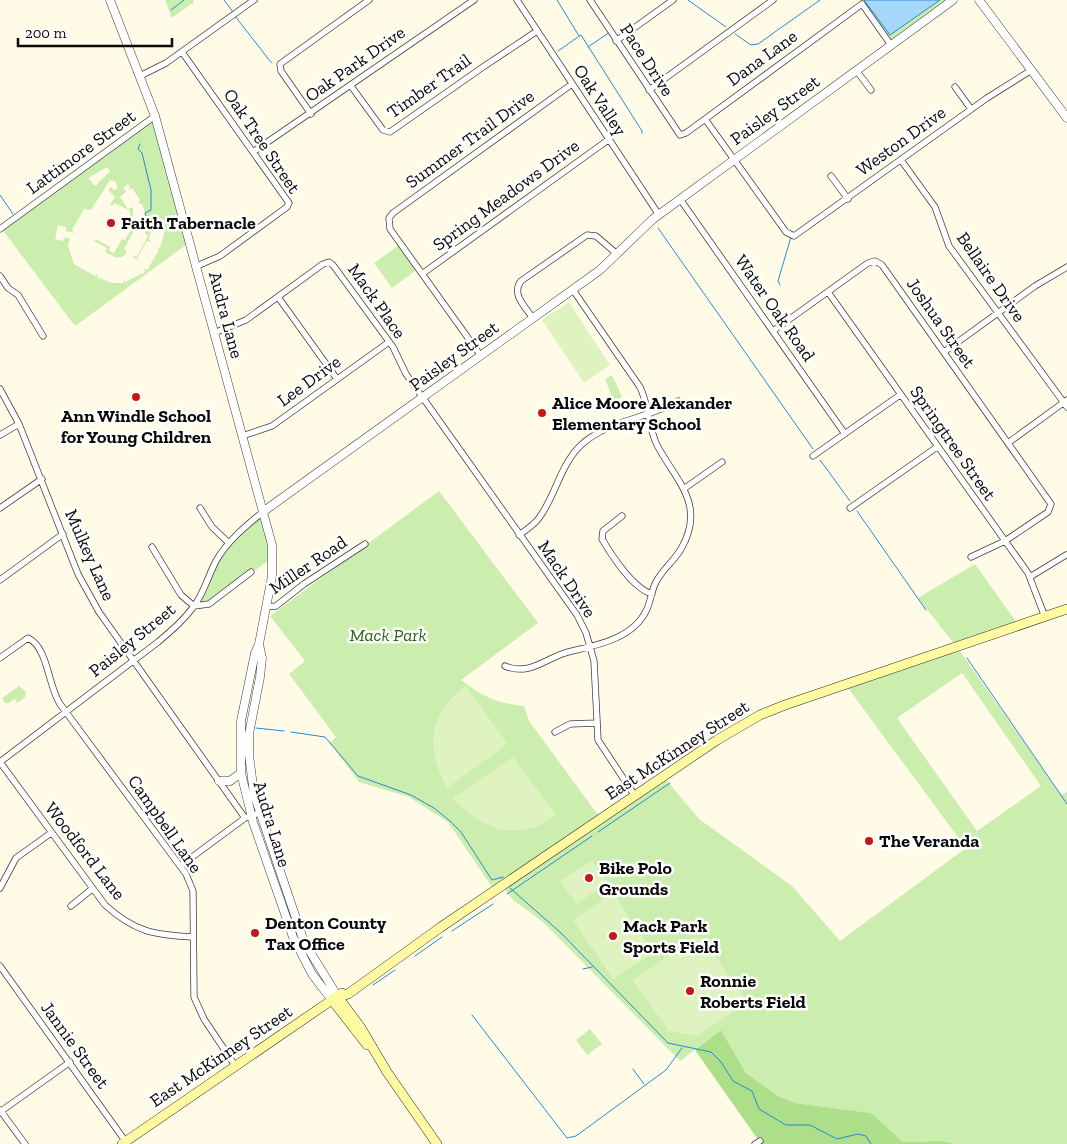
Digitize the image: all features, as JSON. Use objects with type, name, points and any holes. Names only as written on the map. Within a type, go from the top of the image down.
[{"type":"main road","name":"East McKinney Street","points":[[124,1143],[335,999],[345,990],[721,737],[768,712],[1067,609]]},
{"type":"main road","points":[[335,999],[355,1033],[374,1053],[437,1144]]},
{"type":"street","name":"Audra Lane","points":[[110,0],[155,116],[264,511],[274,557],[259,644],[255,653],[245,697],[240,746],[241,773],[252,815],[288,909],[300,952],[335,999]]},
{"type":"street","points":[[140,76],[159,68],[254,0]]},
{"type":"street","points":[[311,114],[281,71],[280,64],[369,0]]},
{"type":"street","name":"Oak Park Drive","points":[[253,152],[311,114],[474,0]]},
{"type":"street","name":"Oak Valley","points":[[517,0],[659,215]]},
{"type":"street","name":"Pace Drive","points":[[590,0],[648,90],[680,135]]},
{"type":"street","points":[[616,41],[673,0]]},
{"type":"street","points":[[648,90],[773,0]]},
{"type":"street","name":"Paisley Street","points":[[0,762],[177,626],[194,606],[217,560],[229,543],[245,526],[604,267],[641,229],[659,215],[733,159],[953,0]]},
{"type":"street","points":[[979,0],[1030,71],[1067,118]]},
{"type":"street","name":"Dana Lane","points":[[680,135],[705,119],[862,4],[891,45]]},
{"type":"street","name":"Timber Trail","points":[[351,86],[384,130],[390,132],[537,31]]},
{"type":"street","name":"Oak Tree Street","points":[[182,52],[288,200],[289,205],[222,255],[197,266]]},
{"type":"street","points":[[856,70],[871,90]]},
{"type":"street","name":"Weston Drive","points":[[733,159],[786,232],[792,236],[799,234],[971,109],[1030,71]]},
{"type":"street","name":"Summer Trail Drive","points":[[422,274],[390,230],[388,221],[393,212],[572,84]]},
{"type":"street","points":[[955,87],[971,109]]},
{"type":"street","name":"Lattimore Street","points":[[0,229],[155,116]]},
{"type":"street","points":[[705,119],[733,159]]},
{"type":"street","name":"Spring Meadows Drive","points":[[422,274],[608,140]]},
{"type":"street","name":"Bellaire Drive","points":[[901,160],[935,207],[947,242],[1066,403]]},
{"type":"street","points":[[831,176],[848,199]]},
{"type":"street","name":"Water Oak Road","points":[[680,199],[845,434]]},
{"type":"street","points":[[533,318],[517,296],[517,287],[521,281],[587,235],[596,236],[616,254]]},
{"type":"street","name":"Joshua Street","points":[[773,331],[868,263],[879,262],[1008,442],[1051,506],[1048,512],[1004,541]]},
{"type":"street","name":"Mack Place","points":[[214,333],[243,322],[323,264],[330,263],[389,342],[402,368],[423,397]]},
{"type":"street","points":[[944,352],[1035,286],[1067,267]]},
{"type":"street","points":[[422,274],[481,356]]},
{"type":"street","points":[[0,276],[8,288],[18,295],[43,336]]},
{"type":"street","points":[[505,666],[517,670],[528,670],[557,655],[614,639],[638,622],[646,612],[656,582],[681,548],[687,533],[690,511],[685,488],[657,445],[644,396],[635,378],[573,290]]},
{"type":"street","name":"Springtree Street","points":[[828,292],[1030,577],[1045,617]]},
{"type":"street","points":[[278,297],[337,379]]},
{"type":"street","name":"Lee Drive","points":[[242,436],[272,426],[389,342]]},
{"type":"street","name":"Mulkey Lane","points":[[0,389],[19,424],[89,594],[133,661],[219,781],[252,815]]},
{"type":"street","points":[[814,456],[900,395]]},
{"type":"street","name":"Mack Drive","points":[[423,397],[577,615],[591,646],[596,673],[597,735],[602,748],[635,796]]},
{"type":"street","points":[[519,535],[539,518],[566,464],[581,445],[608,427],[649,415],[678,401]]},
{"type":"street","points":[[1008,442],[1066,403]]},
{"type":"street","points":[[0,435],[19,424]]},
{"type":"street","points":[[850,508],[937,447]]},
{"type":"street","points":[[685,488],[722,462]]},
{"type":"street","points":[[0,508],[42,478]]},
{"type":"street","points":[[200,508],[212,527],[229,543]]},
{"type":"street","points":[[622,516],[603,531],[602,539],[635,584],[652,594]]},
{"type":"street","points":[[0,580],[63,534]]},
{"type":"street","points":[[971,557],[1004,541]]},
{"type":"street","name":"Miller Road","points":[[266,607],[276,606],[304,584],[365,544]]},
{"type":"street","points":[[152,547],[181,595],[194,606],[209,604],[251,572]]},
{"type":"street","points":[[1030,577],[1066,555]]},
{"type":"street","name":"Campbell Lane","points":[[0,658],[28,638],[37,644],[53,692],[180,866],[193,890],[193,985],[198,1008],[236,1067]]},
{"type":"street","name":"Audra Lane","points":[[252,815],[249,734],[262,658],[259,644]]},
{"type":"street","points":[[245,697],[255,698]]},
{"type":"street","points":[[555,732],[570,724],[597,723]]},
{"type":"street","name":"Woodford Lane","points":[[0,762],[105,905],[123,921],[146,932],[166,936],[193,937]]},
{"type":"street","points":[[219,781],[230,781],[241,773]]},
{"type":"street","points":[[180,866],[252,815]]},
{"type":"street","points":[[0,888],[16,858],[51,833]]},
{"type":"street","points":[[71,906],[92,889]]},
{"type":"street","name":"Jannie Street","points":[[0,966],[70,1062],[124,1143]]},
{"type":"street","points":[[25,1144],[0,1111],[70,1062]]},
{"type":"green space","points":[[165,0],[193,0],[194,2],[172,18]]},
{"type":"green space","points":[[859,0],[953,0],[891,45]]},
{"type":"green space","points":[[155,116],[190,242],[75,326],[1,228]],"holes":[[[107,167],[110,171],[95,186],[88,178]],[[110,180],[115,181],[118,188],[114,190],[111,187],[108,190],[115,197],[110,205],[112,206],[114,203],[129,210],[133,226],[125,240],[122,239],[114,253],[109,251],[110,247],[96,239],[94,241],[107,248],[105,252],[117,258],[124,256],[127,252],[124,249],[135,229],[139,230],[133,219],[133,207],[128,209],[120,197],[126,192],[123,188],[128,184],[130,187],[128,190],[132,188],[140,200],[138,203],[142,204],[150,228],[146,230],[145,234],[148,236],[137,257],[133,255],[133,257],[140,262],[137,259],[147,241],[152,242],[149,239],[151,229],[161,226],[161,229],[165,230],[160,248],[156,247],[159,250],[147,270],[143,268],[145,272],[125,282],[124,279],[123,283],[112,283],[97,277],[98,273],[95,276],[74,264],[68,245],[70,239],[65,237],[63,241],[55,239],[58,225],[66,227],[66,231],[75,233],[72,230],[84,209],[91,210]]]},
{"type":"green space","points":[[401,244],[418,269],[392,288],[374,263]]},
{"type":"green space","points":[[569,302],[610,365],[584,383],[542,320]]},
{"type":"green space","points":[[612,375],[622,397],[614,402],[605,379]]},
{"type":"green space","name":"Mack Park","points":[[439,491],[538,623],[461,680],[490,698],[524,706],[529,721],[601,819],[663,776],[699,819],[792,886],[840,941],[966,848],[845,684],[956,646],[918,598],[975,564],[1019,626],[957,647],[1061,795],[1067,792],[1067,1144],[903,1142],[871,1113],[795,1103],[778,1096],[746,1073],[721,1030],[680,1061],[543,922],[513,900],[502,886],[492,887],[448,822],[409,797],[359,782],[330,743],[336,737],[289,674],[305,661],[270,616]],"holes":[[[962,673],[1041,786],[977,831],[897,718]]]},
{"type":"green space","points":[[260,515],[267,542],[269,560],[209,604],[197,602],[217,560],[229,543]]},
{"type":"green space","points":[[19,686],[26,692],[25,697],[17,703],[15,699],[5,703],[2,698]]},
{"type":"green space","points":[[466,686],[506,742],[505,746],[447,788],[435,759],[433,746],[434,732],[437,720],[444,708]]},
{"type":"green space","points":[[513,757],[556,815],[539,826],[524,830],[501,829],[490,826],[470,814],[453,798]]},
{"type":"green space","name":"Bike Polo Grounds","points":[[592,860],[608,883],[576,904],[560,881]]},
{"type":"green space","name":"Mack Park Sports Field","points":[[613,893],[653,953],[613,979],[573,920]]},
{"type":"green space","name":"Ronnie Roberts Field","points":[[696,937],[704,939],[747,1002],[697,1036],[669,1031],[633,980]]},
{"type":"green space","points":[[590,1029],[602,1044],[587,1055],[576,1040]]},
{"type":"green space","points":[[721,1030],[746,1073],[778,1096],[795,1103],[871,1113],[903,1142],[939,1141],[957,1144],[755,1144],[759,1141],[695,1050]]},
{"type":"water","points":[[864,0],[940,0],[890,35]]},
{"type":"waterway","points":[[171,10],[184,0]]},
{"type":"waterway","points":[[224,0],[233,12]]},
{"type":"waterway","points":[[557,0],[579,36]]},
{"type":"waterway","points":[[688,0],[726,27]]},
{"type":"waterway","points":[[735,34],[751,45],[758,44],[820,0]]},
{"type":"waterway","points":[[235,16],[270,61]]},
{"type":"waterway","points":[[588,47],[610,32]]},
{"type":"waterway","points":[[558,51],[581,35],[642,133]]},
{"type":"waterway","points":[[140,144],[138,149],[142,153],[151,190],[151,210],[145,213],[146,217]]},
{"type":"waterway","points":[[0,195],[13,214]]},
{"type":"waterway","points":[[658,228],[813,449]]},
{"type":"waterway","points":[[780,285],[778,281],[791,237]]},
{"type":"waterway","points":[[820,460],[850,501]]},
{"type":"waterway","points":[[857,511],[926,610]]},
{"type":"waterway","points":[[967,658],[1067,804]]},
{"type":"waterway","points":[[256,728],[284,731]]},
{"type":"waterway","points":[[291,732],[325,737],[358,776],[411,795],[434,808],[461,832],[492,880],[503,877]]},
{"type":"waterway","points":[[598,832],[670,783]]},
{"type":"waterway","points":[[507,894],[592,836]]},
{"type":"waterway","points":[[510,888],[561,933],[668,1043],[711,1052],[721,1062],[733,1081],[752,1091],[759,1109],[786,1125],[810,1125],[837,1139],[858,1134],[866,1136],[871,1144]]},
{"type":"waterway","points":[[452,931],[493,904]]},
{"type":"waterway","points":[[415,956],[442,937]]},
{"type":"waterway","points":[[583,969],[592,967]]},
{"type":"waterway","points":[[373,985],[395,970]]},
{"type":"waterway","points":[[472,1015],[567,1138],[576,1136],[666,1070],[682,1048]]},
{"type":"waterway","points":[[633,1069],[644,1084]]},
{"type":"place","name":"Faith Tabernacle","points":[[111,223]]},
{"type":"place","name":"Ann Windle School for Young Children","points":[[136,397]]},
{"type":"place","name":"Alice Moore Alexander Elementary School","points":[[542,413]]},
{"type":"place","name":"The Veranda","points":[[869,841]]},
{"type":"place","name":"Bike Polo Grounds","points":[[589,878]]},
{"type":"place","name":"Denton County Tax Office","points":[[255,933]]},
{"type":"place","name":"Mack Park Sports Field","points":[[613,936]]},
{"type":"place","name":"Ronnie Roberts Field","points":[[690,991]]}]
